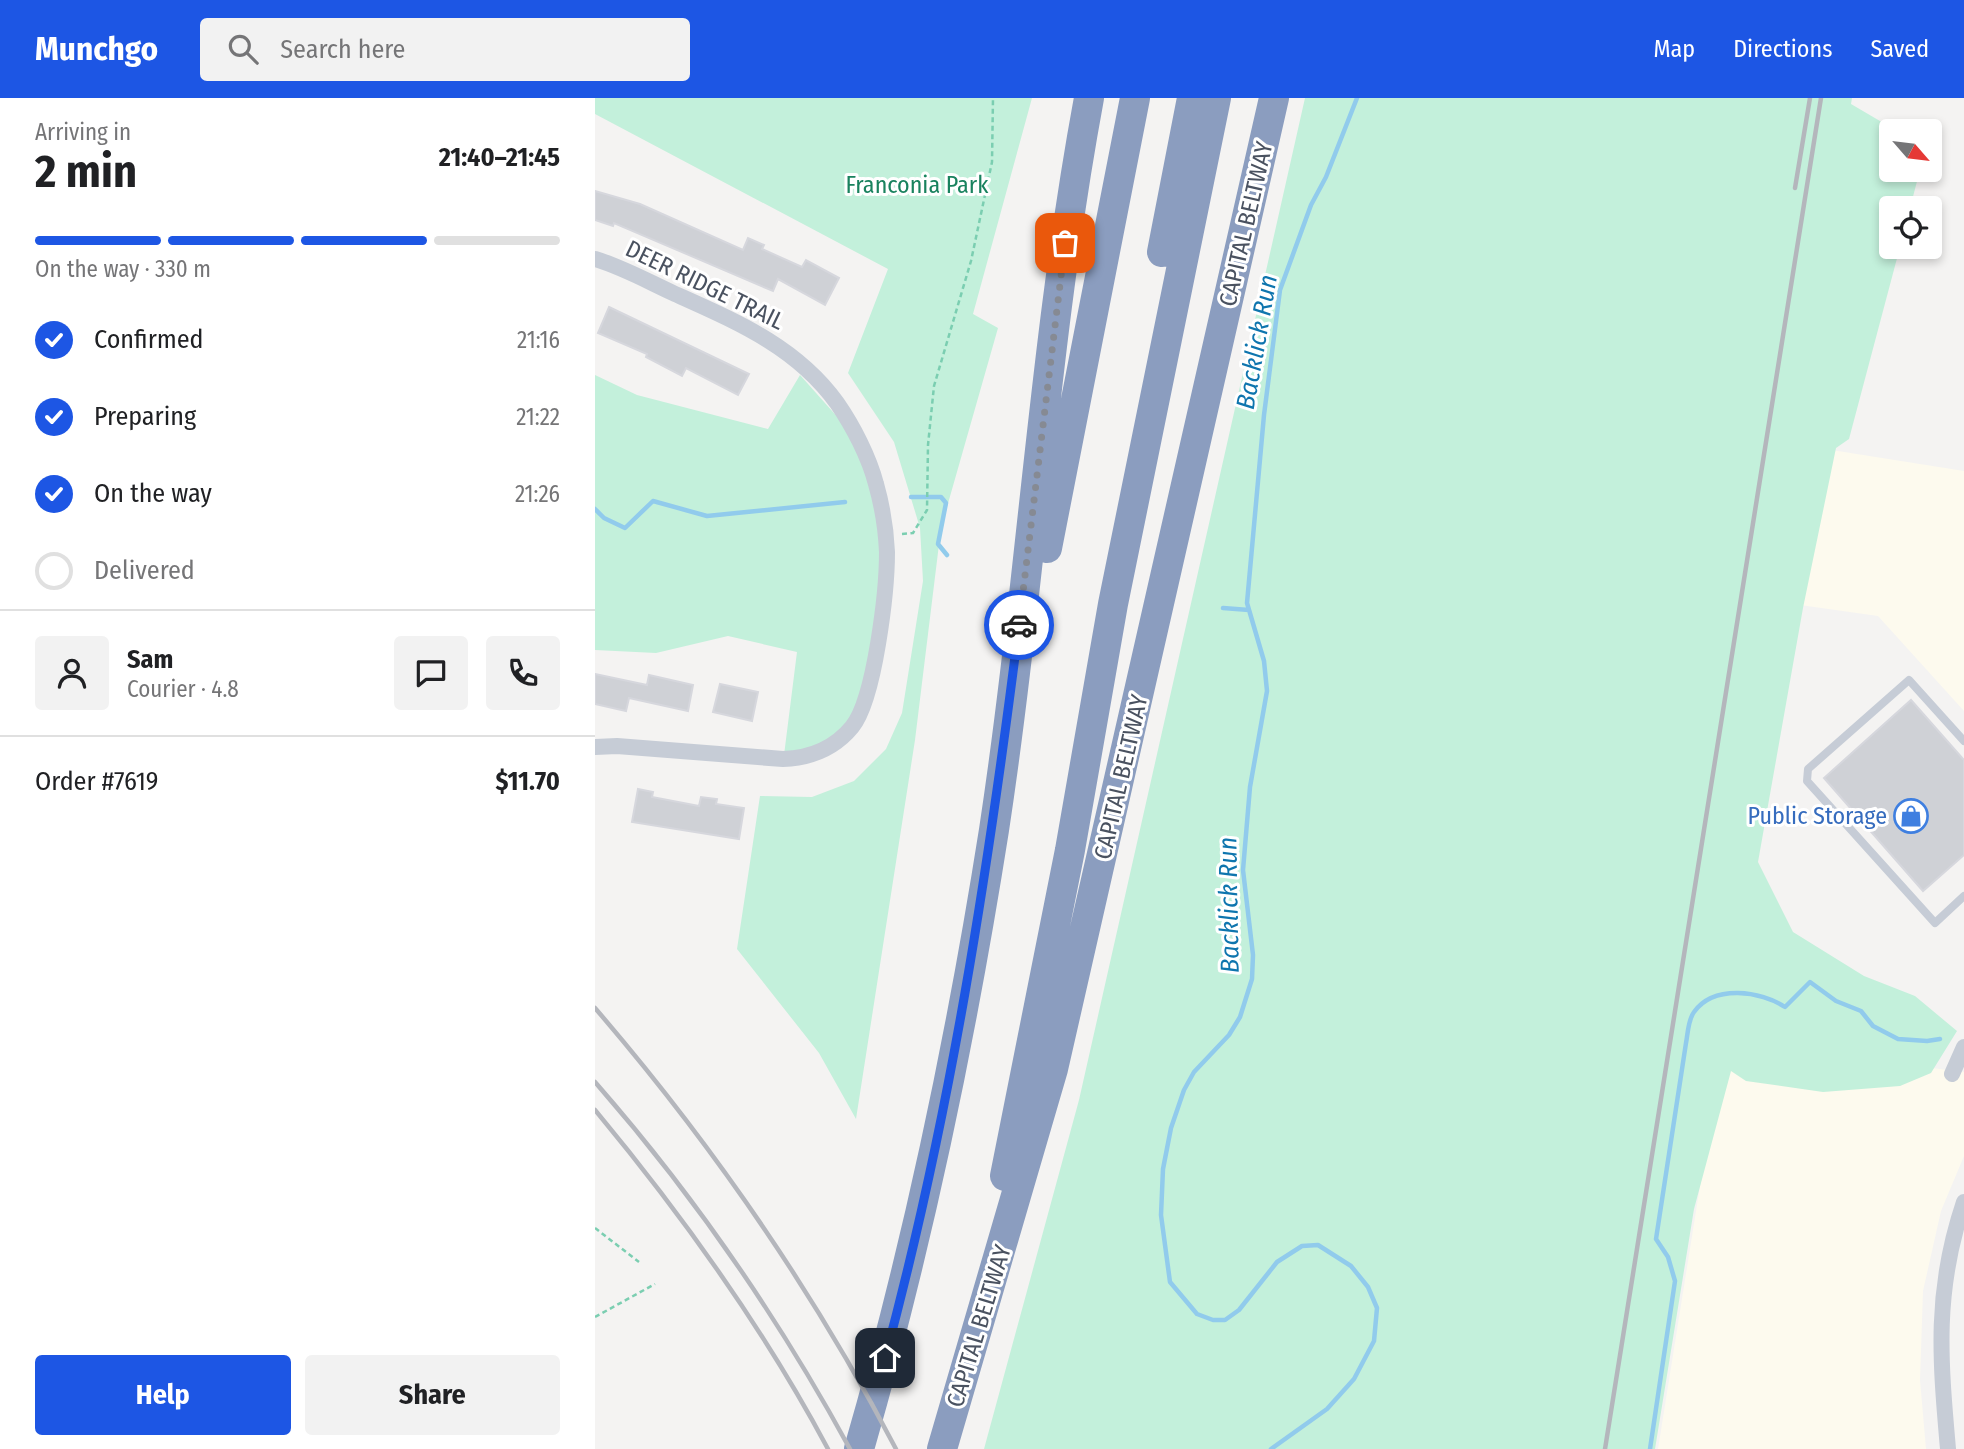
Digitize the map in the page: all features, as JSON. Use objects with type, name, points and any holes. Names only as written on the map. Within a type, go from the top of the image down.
[{"type":"highway","points":[[994,827],[1061,270],[1089,98]]},
{"type":"highway","points":[[859,1449],[885,1358],[941,1129],[994,827],[1118,179],[1137,98]]},
{"type":"highway","points":[[1070,850],[1140,374],[1192,98]]},
{"type":"highway","points":[[961,1387],[1070,850],[1113,604],[1216,98]]},
{"type":"highway","name":"CAPITAL BELTWAY","points":[[942,1449],[1030,1156],[1066,1016],[1274,98]]},
{"type":"street","name":"DEER RIDGE TRAIL","points":[[595,259],[752,328],[782,347],[809,371],[837,404],[864,452],[876,483],[885,535],[884,586],[870,687],[853,726],[833,744],[811,755],[783,759],[617,746],[595,747]]},
{"type":"street","points":[[1952,1074],[1964,1047]]},
{"type":"street","points":[[1948,1449],[1940,1346],[1941,1296],[1964,1202]]},
{"type":"lane","points":[[1964,741],[1909,680],[1808,769],[1807,780],[1935,923],[1964,896]]},
{"type":"path","points":[[885,535],[912,533],[927,510],[928,445],[934,386],[971,261],[989,175],[993,98]]},
{"type":"path","points":[[595,1228],[639,1262]]},
{"type":"path","points":[[595,1317],[655,1284]]},
{"type":"shaded area","points":[[1819,448],[1964,471],[1964,711],[1878,616],[1793,604]]},
{"type":"shaded area","points":[[1723,1042],[1964,1072],[1964,1156],[1941,1211],[1923,1291],[1920,1380],[1926,1449],[1658,1449]]},
{"type":"green space","name":"Franconia Park","points":[[595,98],[1032,98],[973,314],[998,328],[941,528],[915,740],[856,1119],[819,1053],[737,949],[760,796],[812,797],[854,781],[886,749],[902,713],[923,581],[920,528],[894,442],[848,373],[888,269],[595,114]]},
{"type":"green space","points":[[1305,98],[1852,98],[1851,104],[1879,120],[1879,182],[1917,182],[1913,196],[1879,196],[1879,259],[1897,259],[1849,439],[1836,448],[1803,608],[1758,862],[1793,932],[1864,976],[1915,996],[1957,1031],[1931,1073],[1900,1086],[1823,1092],[1746,1081],[1731,1071],[1694,1209],[1655,1449],[984,1449],[1079,1100]]},
{"type":"green space","points":[[595,375],[637,395],[768,429],[800,375],[841,421],[869,470],[887,582],[860,724],[783,763],[797,652],[728,636],[656,653],[595,650]]},
{"type":"building","points":[[595,191],[640,204],[743,250],[748,238],[764,245],[762,249],[802,267],[806,260],[839,278],[825,305],[778,279],[773,291],[614,223],[613,226],[595,220]]},
{"type":"building","points":[[609,307],[749,374],[738,395],[686,368],[682,376],[646,357],[647,354],[598,333]]},
{"type":"building","points":[[595,674],[647,685],[649,675],[693,685],[688,711],[629,698],[626,711],[595,704]]},
{"type":"building","points":[[720,684],[758,692],[752,721],[713,712]]},
{"type":"building","name":"Public Storage","points":[[1911,700],[1964,760],[1964,855],[1923,891],[1824,778]]},
{"type":"building","points":[[638,789],[653,792],[652,797],[699,806],[701,797],[717,799],[716,804],[744,808],[739,839],[632,822]]},
{"type":"waterway","name":"Backlick Run","points":[[1271,1449],[1327,1409],[1354,1379],[1374,1341],[1377,1308],[1368,1287],[1351,1266],[1318,1245],[1302,1246],[1277,1262],[1239,1310],[1225,1320],[1213,1320],[1197,1314],[1170,1282],[1161,1215],[1163,1169],[1171,1128],[1184,1090],[1194,1072],[1229,1035],[1240,1017],[1252,979],[1253,955],[1243,870],[1250,787],[1267,691],[1264,661],[1247,603],[1264,415],[1280,290],[1311,205],[1326,177],[1357,98]]},
{"type":"waterway","points":[[911,497],[941,497],[946,503],[938,544],[947,555]]},
{"type":"waterway","points":[[595,509],[604,518],[625,528],[653,501],[707,516],[845,502]]},
{"type":"waterway","points":[[1223,608],[1249,610]]},
{"type":"waterway","points":[[1650,1449],[1675,1281],[1668,1257],[1656,1239],[1689,1027],[1694,1012],[1713,997],[1738,993],[1763,997],[1785,1007],[1810,982],[1836,1001],[1861,1011],[1873,1026],[1898,1039],[1940,1039]]},
{"type":"railway","points":[[1795,188],[1810,98]]},
{"type":"railway","points":[[1605,1449],[1821,98]]},
{"type":"railway","points":[[595,1008],[680,1112],[758,1220],[830,1332],[896,1449]]},
{"type":"railway","points":[[595,1082],[666,1168],[733,1258],[794,1352],[850,1449]]},
{"type":"railway","points":[[595,1110],[690,1232],[749,1316],[777,1359],[828,1449]]},
{"type":"way so far","points":[[1019,625],[1065,243]]},
{"type":"place","name":"Public Storage","points":[[1911,816]]},
{"type":"route","points":[[885,1358],[923,1210],[957,1045],[994,827],[1019,625]]}]
